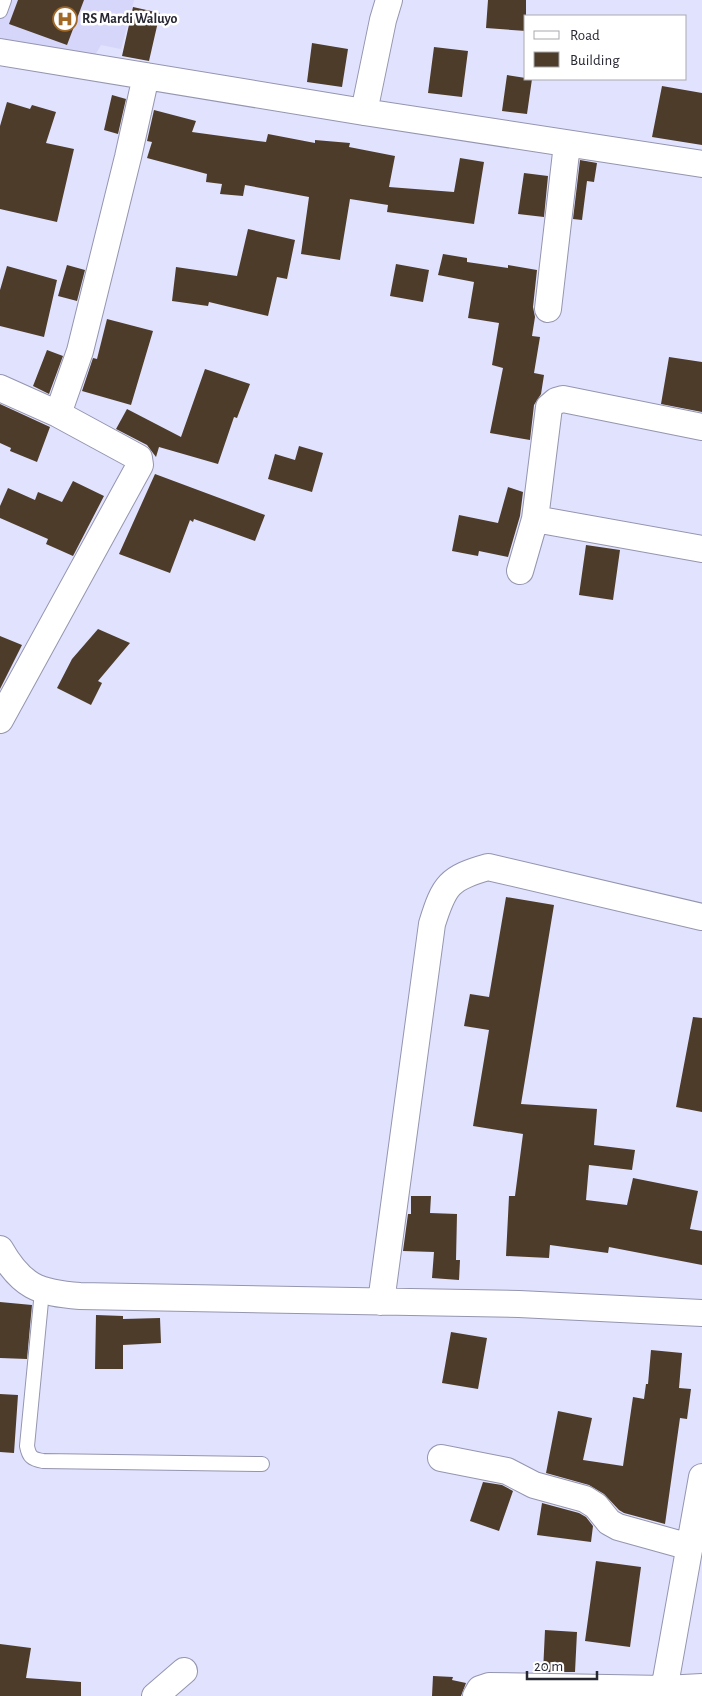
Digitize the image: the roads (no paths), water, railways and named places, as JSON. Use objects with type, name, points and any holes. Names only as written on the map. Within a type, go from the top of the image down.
[{"type":"street","points":[[364,112],[389,0]]},
{"type":"street","points":[[0,52],[364,112],[702,164]]},
{"type":"street","points":[[58,414],[80,352],[146,76]]},
{"type":"street","points":[[548,309],[567,144]]},
{"type":"street","points":[[0,388],[58,414],[139,458],[140,465],[0,720]]},
{"type":"street","points":[[520,571],[535,519],[549,407],[556,401],[563,399],[702,427]]},
{"type":"street","points":[[535,519],[702,549]]},
{"type":"street","points":[[381,1302],[432,924],[439,900],[448,887],[464,874],[488,867],[702,918]]},
{"type":"street","points":[[0,1249],[21,1279],[42,1291],[55,1294],[519,1304],[702,1313]]},
{"type":"street","points":[[440,1458],[507,1471],[534,1485],[585,1499],[596,1506],[609,1522],[618,1527],[690,1547]]},
{"type":"street","points":[[664,1692],[702,1477]]},
{"type":"street","points":[[155,1696],[184,1671]]},
{"type":"street","points":[[476,1696],[480,1689],[489,1686],[664,1692],[702,1687]]},
{"type":"lane","points":[[0,11],[4,0]]},
{"type":"lane","points":[[42,1291],[27,1446],[28,1455],[33,1459],[43,1461],[262,1464]]},
{"type":"place","name":"RS Mardi Waluyo","points":[[65,19]]}]
